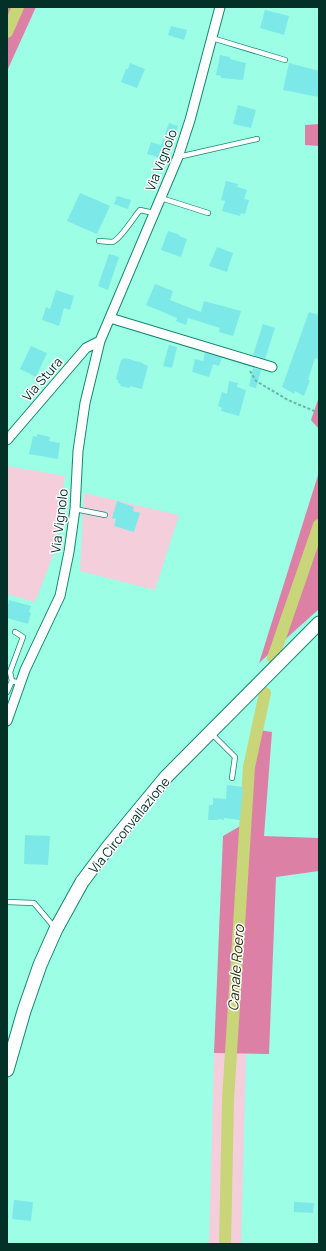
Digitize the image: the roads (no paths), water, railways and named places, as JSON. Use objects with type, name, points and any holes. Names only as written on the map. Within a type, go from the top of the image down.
[{"type":"main road","name":"Via Circonvallazione","points":[[7,1070],[24,1011],[40,965],[56,929],[82,882],[109,846],[166,777],[319,623]]},
{"type":"street","name":"Via Vignolo","points":[[7,721],[16,682],[25,670],[60,596],[69,552],[75,509],[78,451],[85,403],[100,341],[178,157],[190,120],[220,7]]},
{"type":"street","points":[[110,318],[272,367]]},
{"type":"street","name":"Via Stura","points":[[7,440],[86,348],[100,341]]},
{"type":"lane","points":[[212,38],[285,60]]},
{"type":"lane","points":[[178,157],[257,139]]},
{"type":"lane","points":[[161,198],[208,213]]},
{"type":"lane","points":[[99,241],[113,242],[119,238],[140,210],[154,213]]},
{"type":"lane","points":[[75,509],[105,515]]},
{"type":"lane","points":[[7,692],[16,682],[10,672],[23,637],[15,632]]},
{"type":"lane","points":[[211,732],[235,757],[232,778]]},
{"type":"lane","points":[[7,902],[34,903],[56,929]]},
{"type":"waterway","points":[[7,32],[18,7]]},
{"type":"waterway","name":"Canale Roero","points":[[273,658],[319,525]]},
{"type":"waterway","name":"Canale Roero","points":[[225,1244],[228,1100],[249,767],[265,693]]}]
